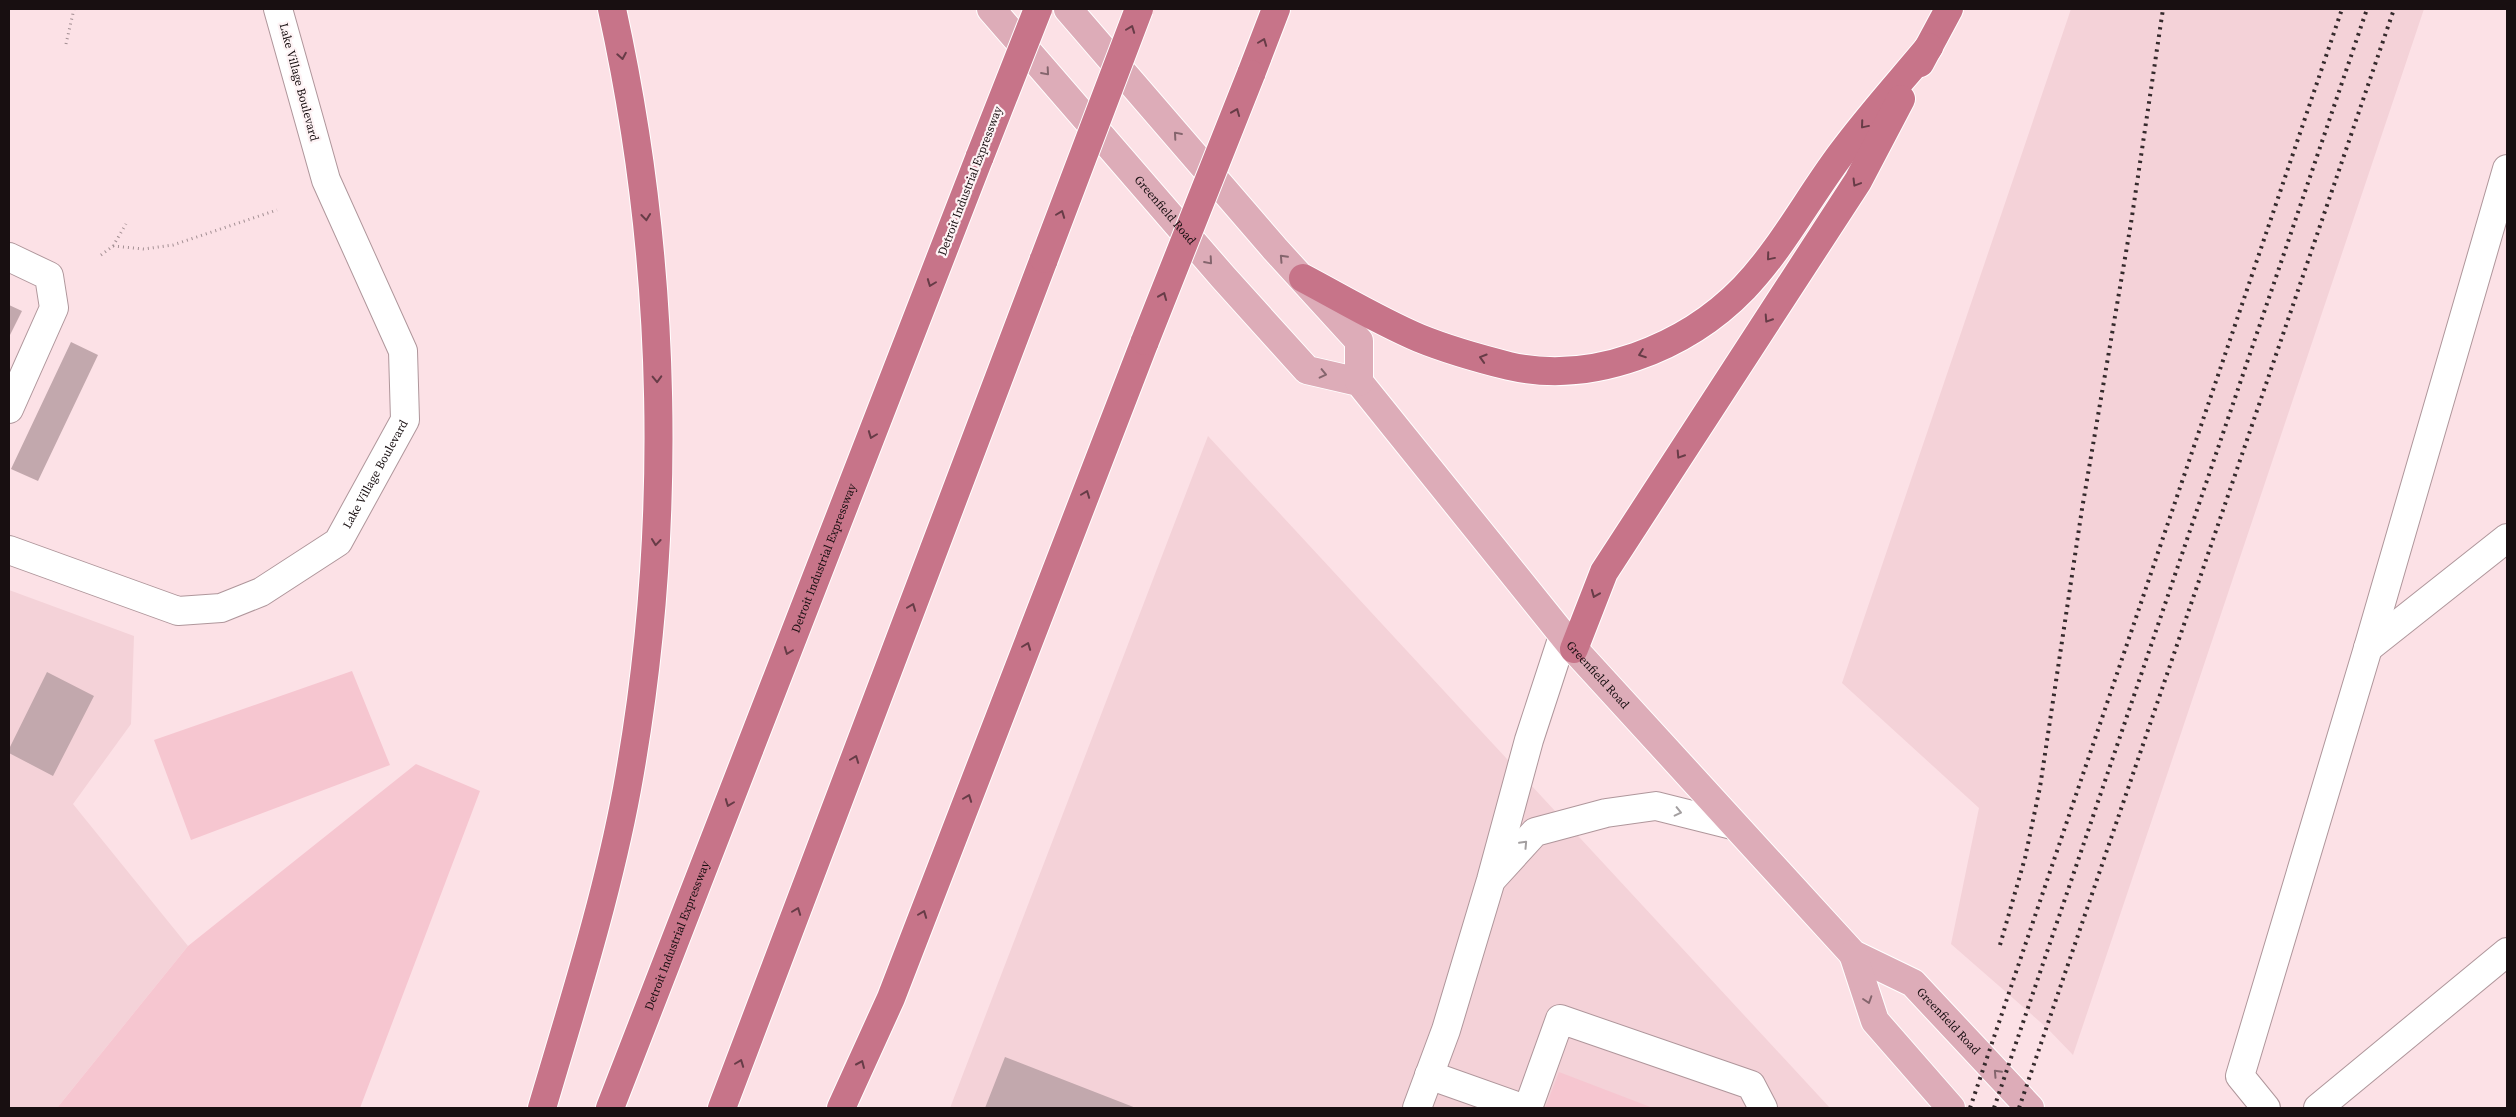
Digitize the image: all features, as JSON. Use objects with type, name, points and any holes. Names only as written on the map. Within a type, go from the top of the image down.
[{"type":"highway","points":[[542,1108],[601,903],[627,789],[642,685],[658,528],[659,426],[654,297],[638,148],[612,9]]},
{"type":"highway","name":"Detroit Industrial Expressway","points":[[610,1108],[1038,9]]},
{"type":"highway","points":[[722,1108],[1139,9]]},
{"type":"highway","points":[[841,1108],[894,989],[1276,9]]},
{"type":"highway","points":[[1569,642],[1604,572],[1858,181],[1949,9]]},
{"type":"highway","points":[[1302,278],[1419,338],[1510,366],[1575,369],[1604,366],[1642,354],[1673,341],[1709,318],[1743,289],[1778,246],[1841,153],[1929,47]]},
{"type":"main road","name":"Greenfield Road","points":[[991,9],[1223,277],[1307,370],[1359,382],[1569,642],[1732,824],[1770,861],[1853,954],[1914,983],[2030,1108]]},
{"type":"main road","points":[[1068,9],[1359,341],[1359,382]]},
{"type":"main road","name":"Greenfield Road","points":[[1853,954],[1875,1021],[1951,1108]]},
{"type":"street","name":"Lake Village Boulevard","points":[[9,550],[178,611],[221,608],[261,592],[338,542],[405,420],[403,352],[326,180],[278,9]]},
{"type":"street","points":[[2266,1108],[2240,1076],[2368,648],[2507,169]]},
{"type":"street","points":[[9,257],[49,276],[54,308],[9,409]]},
{"type":"street","points":[[2368,648],[2507,538]]},
{"type":"street","points":[[1417,1108],[1446,1030],[1491,880],[1528,740],[1569,642]]},
{"type":"street","points":[[1491,880],[1536,832],[1606,813],[1656,806],[1732,824]]},
{"type":"street","points":[[2318,1108],[2507,952]]},
{"type":"street","points":[[1528,1108],[1560,1019],[1751,1085],[1763,1108]]},
{"type":"street","points":[[1429,1074],[1522,1108]]},
{"type":"path","points":[[66,44],[74,9]]},
{"type":"path","points":[[112,246],[144,249],[173,245],[277,210]]},
{"type":"path","points":[[100,255],[112,246],[126,224]]},
{"type":"shaded area","points":[[2071,9],[2424,9],[2073,1055],[2047,1028],[1951,944],[1979,808],[1842,683]]},
{"type":"shaded area","points":[[1208,436],[1830,1108],[950,1108]]},
{"type":"shaded area","points":[[9,590],[134,636],[131,724],[73,804],[188,946],[57,1108],[9,1108]]},
{"type":"shaded area","points":[[352,671],[390,765],[191,840],[154,740]]},
{"type":"shaded area","points":[[416,764],[480,791],[360,1108],[57,1108],[188,946]]},
{"type":"shaded area","points":[[1559,1072],[1653,1108],[1545,1108]]},
{"type":"building","points":[[9,305],[22,311],[9,337]]},
{"type":"building","points":[[71,342],[98,355],[38,481],[11,469]]},
{"type":"building","points":[[47,672],[94,696],[53,776],[9,753],[9,749]]},
{"type":"building","points":[[1005,1057],[1136,1108],[985,1108]]},
{"type":"railway","points":[[2000,945],[2025,858],[2040,787],[2082,509],[2131,223],[2163,9]]},
{"type":"railway","points":[[1970,1108],[2342,9]]},
{"type":"railway","points":[[1994,1108],[2367,9]]},
{"type":"railway","points":[[2019,1108],[2394,9]]}]
